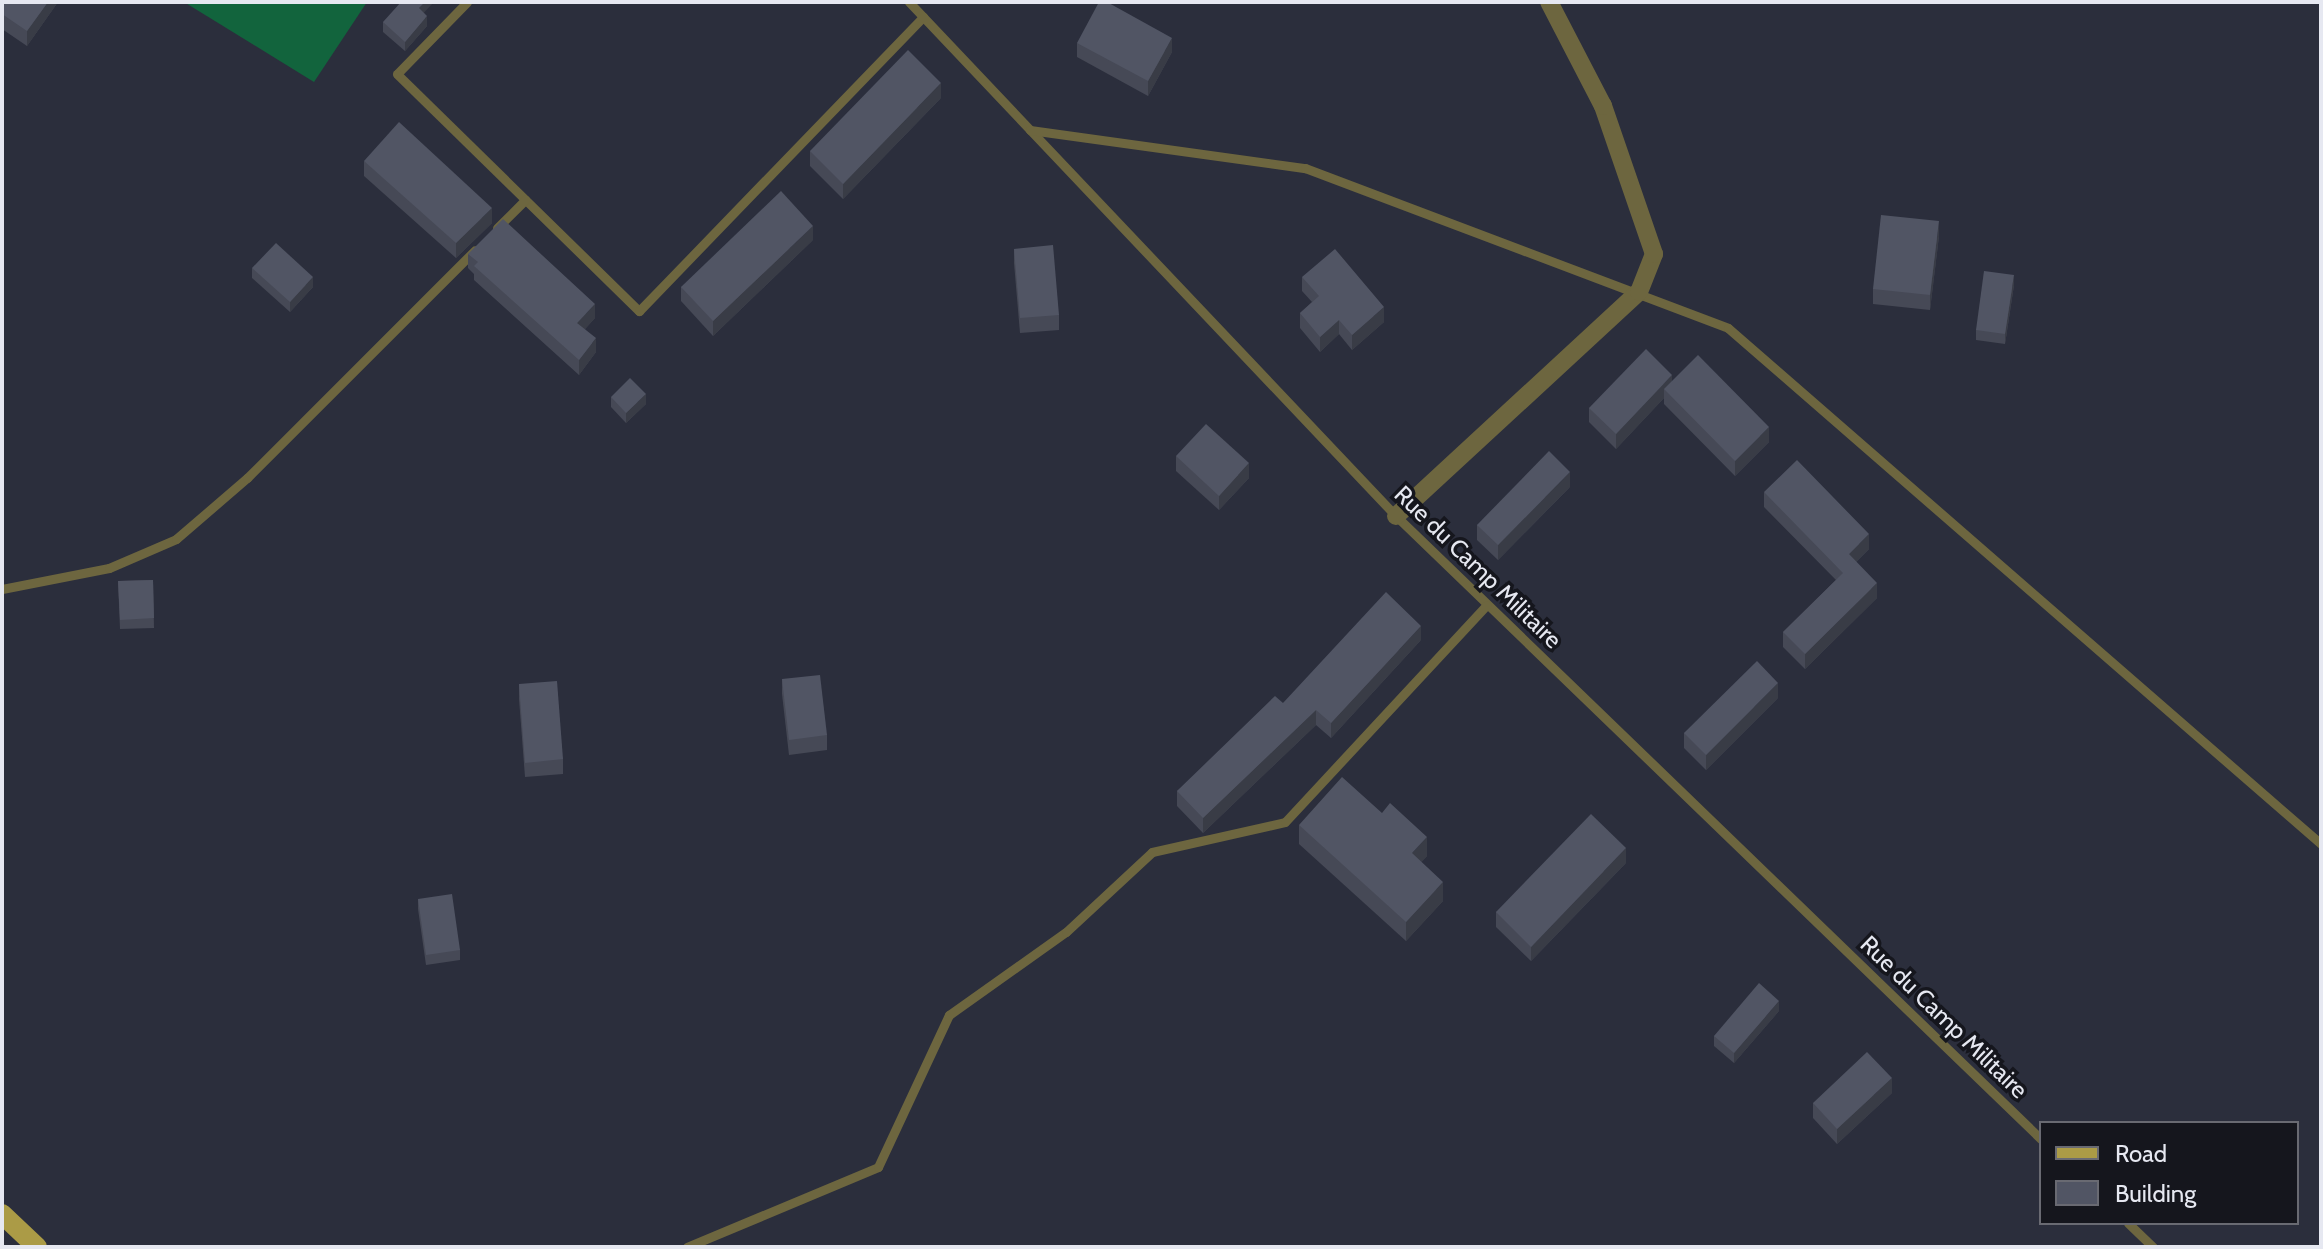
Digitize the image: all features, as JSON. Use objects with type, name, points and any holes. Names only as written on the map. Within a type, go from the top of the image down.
[{"type":"main road","points":[[2,1214],[37,1247]]},
{"type":"street","points":[[1396,516],[1639,292],[1654,254],[1603,106],[1549,2]]},
{"type":"lane","points":[[467,2],[397,74],[639,311],[923,17]]},
{"type":"lane","name":"Rue du Camp Militaire","points":[[909,2],[1396,516],[2039,1137]]},
{"type":"lane","points":[[1030,130],[1305,168],[1728,328],[2321,844]]},
{"type":"lane","points":[[492,233],[525,200]]},
{"type":"lane","points":[[2,589],[109,568],[176,539],[247,478],[481,244]]},
{"type":"lane","points":[[687,1247],[878,1167],[949,1015],[1066,932],[1152,852],[1285,822],[1487,605]]},
{"type":"lane","points":[[2130,1225],[2153,1247]]},
{"type":"green space","points":[[184,2],[367,2],[314,82]]},
{"type":"building","points":[[2,2],[48,2],[27,31],[2,14]]},
{"type":"building","points":[[401,2],[425,2],[419,8],[427,16],[405,42],[383,22]]},
{"type":"building","points":[[1099,2],[1107,2],[1172,38],[1148,81],[1077,43]]},
{"type":"building","points":[[908,50],[941,83],[843,184],[810,151]]},
{"type":"building","points":[[399,122],[492,208],[456,243],[364,161]]},
{"type":"building","points":[[781,191],[813,226],[713,321],[681,287]]},
{"type":"building","points":[[1881,215],[1939,221],[1930,295],[1873,289]]},
{"type":"building","points":[[503,219],[595,304],[577,323],[596,338],[579,360],[474,266],[478,262],[468,254]]},
{"type":"building","points":[[276,243],[313,277],[290,302],[252,268]]},
{"type":"building","points":[[1053,245],[1059,315],[1020,318],[1014,249]]},
{"type":"building","points":[[1335,249],[1384,307],[1352,335],[1339,320],[1320,337],[1300,313],[1319,296],[1302,277]]},
{"type":"building","points":[[1984,271],[2014,275],[2005,334],[1976,330]]},
{"type":"building","points":[[1646,349],[1672,375],[1616,434],[1589,408]]},
{"type":"building","points":[[1698,355],[1769,427],[1735,461],[1664,389]]},
{"type":"building","points":[[630,378],[646,394],[626,413],[611,397]]},
{"type":"building","points":[[1206,424],[1249,463],[1219,496],[1176,456]]},
{"type":"building","points":[[1549,451],[1570,472],[1498,545],[1477,525]]},
{"type":"building","points":[[1797,460],[1869,534],[1849,554],[1877,583],[1805,654],[1783,632],[1843,573],[1764,492]]},
{"type":"building","points":[[153,580],[154,618],[120,620],[118,581]]},
{"type":"building","points":[[1386,592],[1421,626],[1331,723],[1316,710],[1203,818],[1177,791],[1275,696],[1283,703]]},
{"type":"building","points":[[1757,661],[1778,683],[1706,755],[1684,733]]},
{"type":"building","points":[[820,675],[827,735],[789,740],[782,679]]},
{"type":"building","points":[[557,681],[563,759],[525,763],[519,684]]},
{"type":"building","points":[[1342,777],[1382,813],[1390,803],[1427,837],[1412,853],[1443,882],[1406,922],[1299,825]]},
{"type":"building","points":[[1591,814],[1626,848],[1531,947],[1496,912]]},
{"type":"building","points":[[452,894],[460,950],[426,955],[418,899]]},
{"type":"building","points":[[1759,983],[1779,1001],[1734,1053],[1714,1036]]},
{"type":"building","points":[[1867,1052],[1892,1078],[1837,1129],[1813,1103]]}]
